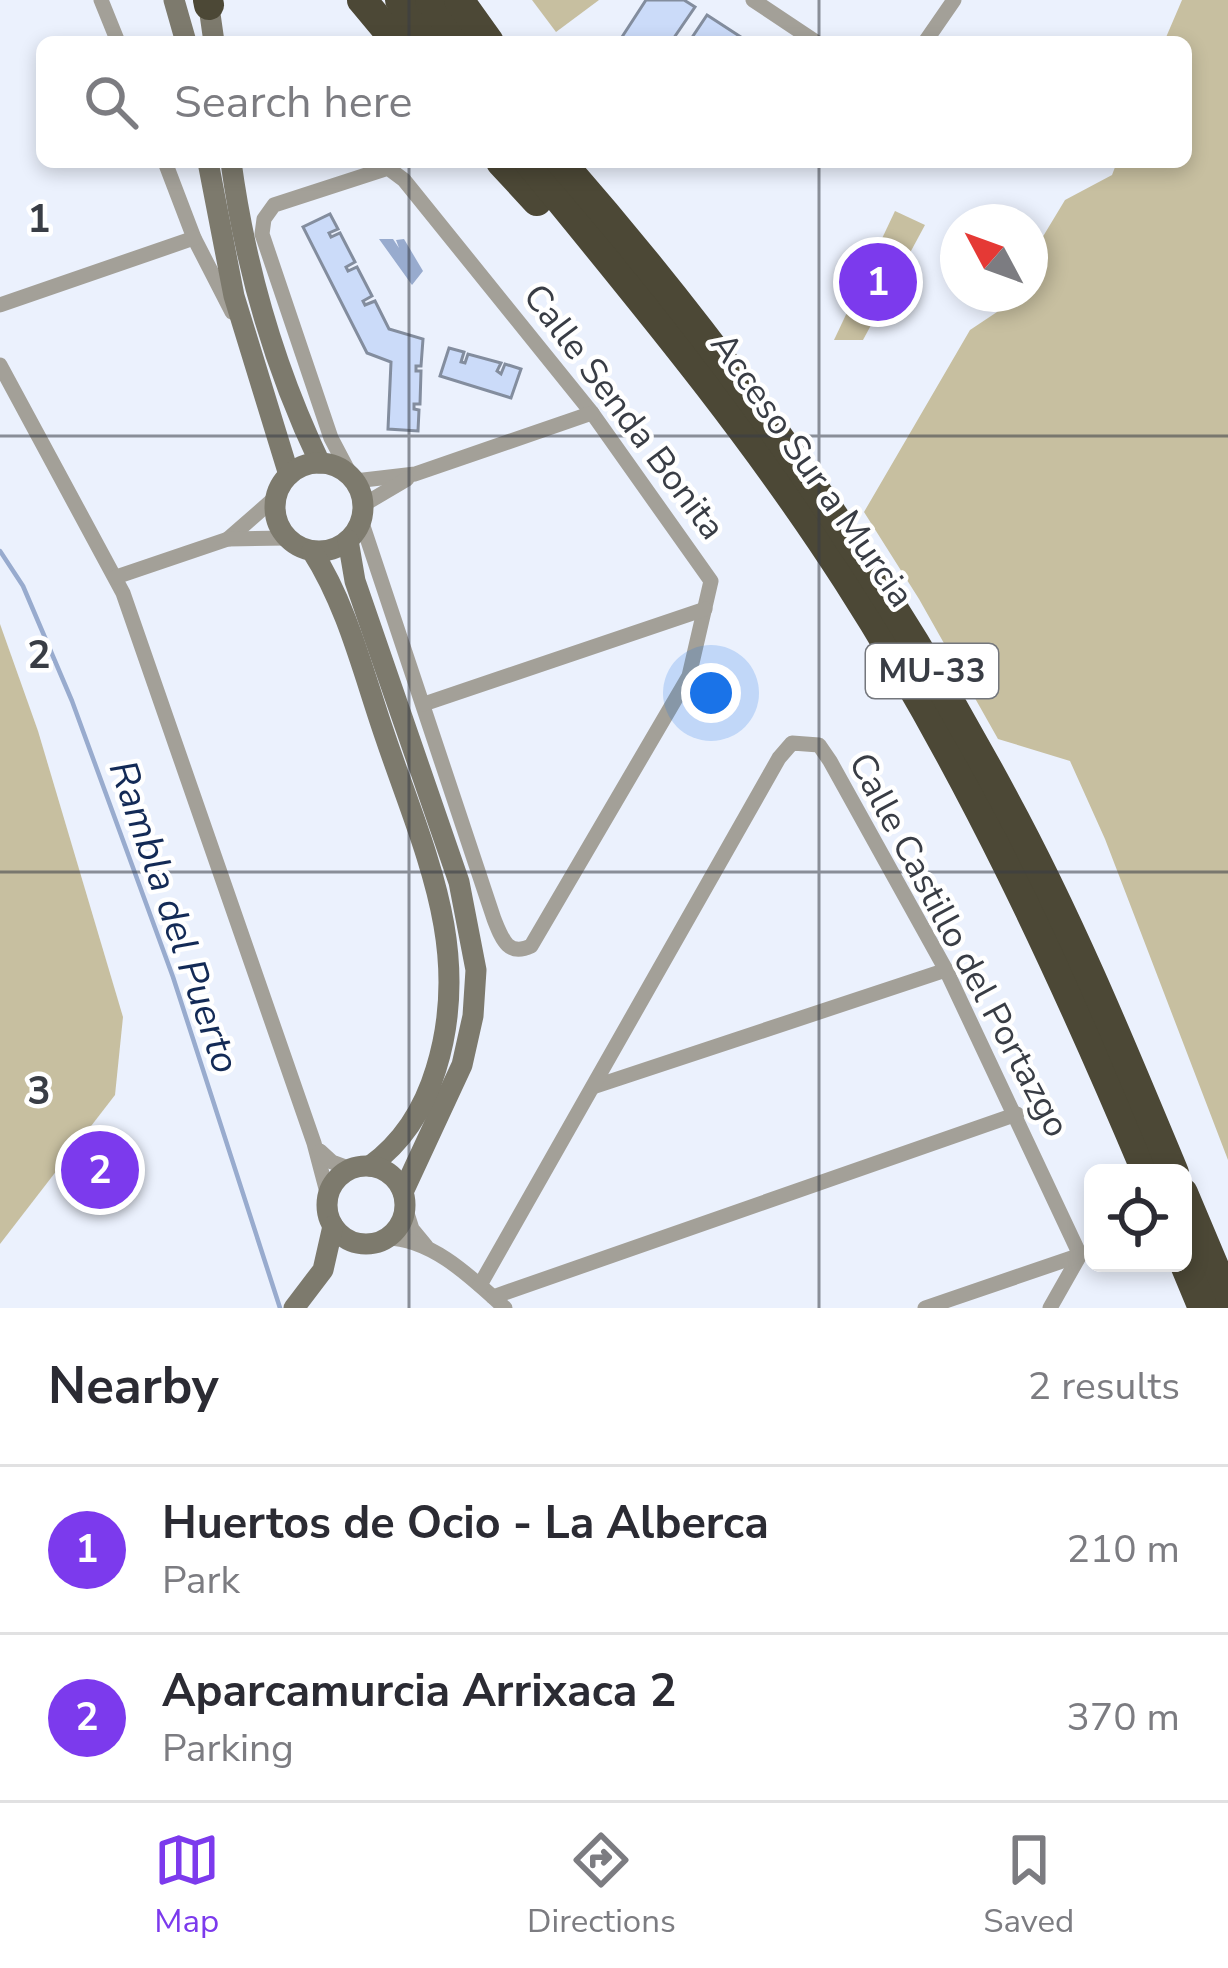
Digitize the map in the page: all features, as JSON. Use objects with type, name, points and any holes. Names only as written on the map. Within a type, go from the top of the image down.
[{"type":"highway","points":[[362,0],[392,36]]},
{"type":"highway","points":[[400,0],[427,36]]},
{"type":"highway","points":[[430,0],[457,36]]},
{"type":"highway","points":[[459,0],[485,36]]},
{"type":"highway","points":[[507,168],[581,248],[638,295]]},
{"type":"highway","name":"Acceso Sur a Murcia","points":[[534,168],[638,295],[794,501],[914,691],[1045,939],[1143,1164]]},
{"type":"highway","name":"Acceso Sur a Murcia","points":[[566,168],[723,357],[815,486],[941,686],[1042,874],[1170,1164]]},
{"type":"highway","points":[[580,168],[609,217]]},
{"type":"highway","points":[[1192,1214],[1228,1300]]},
{"type":"highway","points":[[1188,1272],[1203,1308]]},
{"type":"street","points":[[101,0],[116,36]]},
{"type":"street","points":[[174,0],[187,36]]},
{"type":"street","points":[[754,0],[807,36]]},
{"type":"street","points":[[929,36],[954,0]]},
{"type":"street","points":[[191,36],[203,1]]},
{"type":"street","points":[[203,1],[212,36]]},
{"type":"street","points":[[167,168],[194,238],[250,348]]},
{"type":"street","points":[[209,168],[221,242],[289,475]]},
{"type":"street","points":[[232,168],[256,291],[301,423],[320,463]]},
{"type":"street","name":"Calle Senda Bonita","points":[[353,479],[331,438],[265,249],[264,219],[274,205],[288,199],[388,168],[592,413],[711,580],[689,676],[531,946],[520,951],[502,941],[424,704]]},
{"type":"street","points":[[0,305],[194,238]]},
{"type":"street","points":[[0,364],[116,577],[314,1143],[333,1226],[345,1238],[405,1239],[428,1248]]},
{"type":"street","points":[[353,479],[415,474],[592,413]]},
{"type":"street","points":[[228,539],[276,497],[298,468],[320,463],[337,466],[353,479],[424,704],[704,609]]},
{"type":"street","points":[[313,1284],[400,1225],[404,1200],[462,1065],[473,1016],[476,970],[459,882],[355,581],[349,540],[362,512],[415,474]]},
{"type":"street","points":[[276,497],[278,522],[287,538]]},
{"type":"street","points":[[116,577],[228,539],[287,538],[312,550],[332,549],[349,540]]},
{"type":"street","points":[[312,550],[344,616],[436,889],[452,967],[450,1013],[426,1097],[401,1138],[336,1180],[328,1196]]},
{"type":"street","name":"Calle Castillo del Portazgo","points":[[493,1297],[593,1087],[779,758],[793,743],[820,745],[946,970],[1080,1255]]},
{"type":"street","points":[[593,1087],[946,970]]},
{"type":"street","points":[[314,1143],[332,1162],[393,1177],[412,1229],[428,1248],[493,1297],[1017,1114]]},
{"type":"street","points":[[294,1308],[328,1260],[333,1226]]},
{"type":"street","points":[[925,1308],[1080,1255]]},
{"type":"street","points":[[1050,1308],[1080,1255]]},
{"type":"shaded area","points":[[532,0],[599,0],[556,32]]},
{"type":"shaded area","points":[[1182,0],[1228,0],[1228,1160],[1105,839],[1070,761],[998,739],[864,512],[970,330],[997,312],[1048,312],[1048,228],[1065,200],[1112,175],[1115,168],[1192,168],[1192,36],[1167,36]]},
{"type":"shaded area","points":[[895,211],[925,225],[863,340],[834,340]]},
{"type":"shaded area","points":[[0,624],[38,731],[123,1017],[115,1095],[0,1244]]},
{"type":"water","points":[[379,239],[393,239],[399,248],[396,240],[404,239],[423,271],[412,285]]},
{"type":"building","points":[[646,0],[684,0],[695,7],[675,36],[623,36]]},
{"type":"building","points":[[707,15],[739,36],[693,36]]},
{"type":"building","points":[[330,214],[338,229],[329,233],[331,237],[340,233],[355,262],[346,267],[348,271],[357,267],[372,296],[363,301],[365,305],[375,301],[389,329],[423,339],[421,366],[416,366],[421,371],[420,404],[414,404],[419,410],[418,431],[388,429],[391,362],[367,353],[303,227]]},
{"type":"building","points":[[449,348],[464,352],[461,362],[465,363],[468,354],[501,363],[497,371],[501,374],[505,364],[521,369],[511,398],[440,376]]},
{"type":"waterway","name":"Rambla del Puerto","points":[[0,551],[23,586],[72,701],[173,977],[280,1308]]},
{"type":"place","name":"Huertos de Ocio - La Alberca","points":[[878,282]]},
{"type":"place","name":"Aparcamurcia Arrixaca 2","points":[[100,1170]]}]
